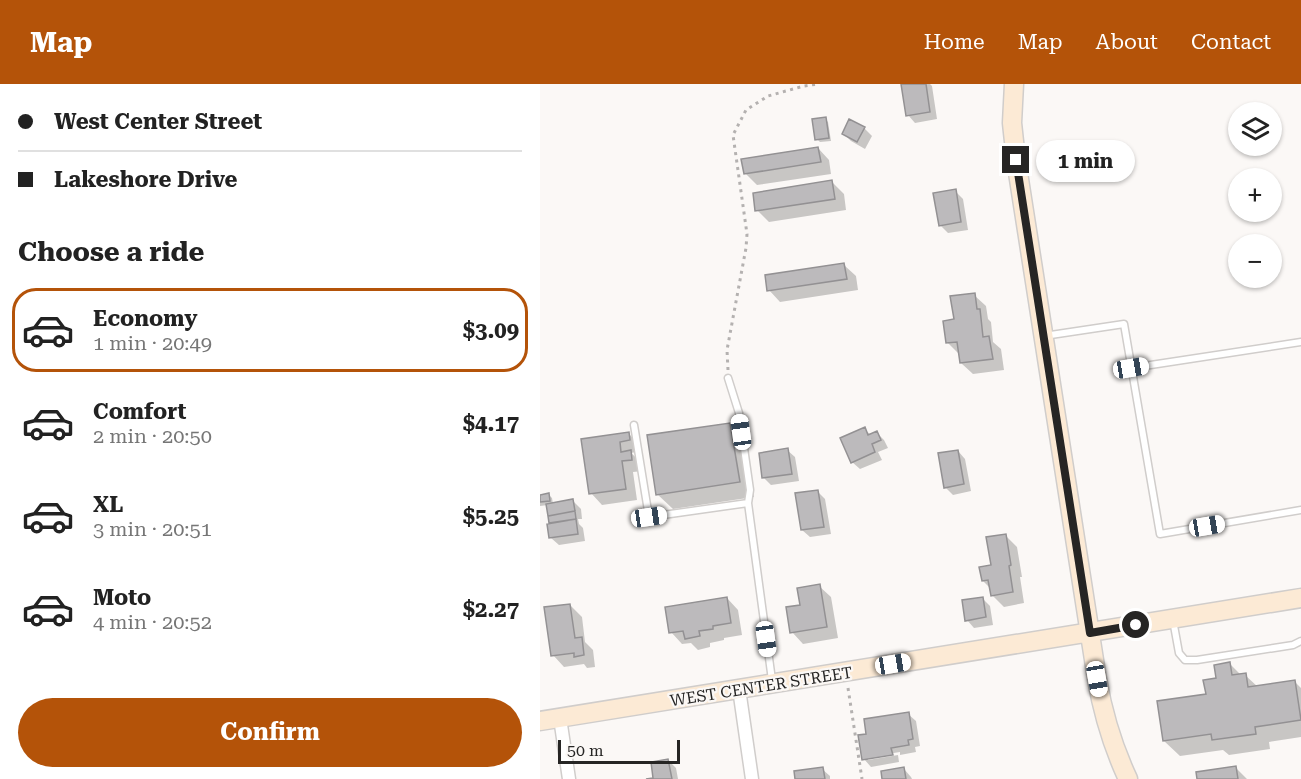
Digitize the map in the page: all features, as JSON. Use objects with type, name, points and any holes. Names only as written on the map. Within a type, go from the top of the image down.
[{"type":"main road","points":[[1014,84],[1013,140],[1099,689],[1111,738],[1128,779]]},
{"type":"main road","name":"WEST CENTER STREET","points":[[540,721],[1301,598]]},
{"type":"street","points":[[739,689],[752,779]]},
{"type":"street","points":[[560,718],[569,779]]},
{"type":"lane","points":[[1043,336],[1124,324],[1160,534],[1301,510]]},
{"type":"lane","points":[[1131,368],[1301,342]]},
{"type":"lane","points":[[728,378],[739,412],[750,490],[748,503],[772,684]]},
{"type":"lane","points":[[634,425],[649,517],[748,503]]},
{"type":"lane","points":[[1173,619],[1179,653],[1185,660],[1293,645],[1301,641]]},
{"type":"path","points":[[728,378],[727,350],[747,234],[733,135],[746,110],[768,96],[818,84]]},
{"type":"path","points":[[846,672],[862,779]]},
{"type":"building","points":[[901,84],[926,84],[930,112],[906,116]]},
{"type":"building","points":[[826,117],[829,138],[815,140],[812,119]]},
{"type":"building","points":[[849,119],[865,127],[857,142],[842,134]]},
{"type":"building","points":[[818,147],[821,162],[744,174],[741,159]]},
{"type":"building","points":[[832,180],[835,199],[755,211],[753,193]]},
{"type":"building","points":[[956,189],[961,222],[939,226],[933,193]]},
{"type":"building","points":[[844,263],[847,279],[767,291],[765,275]]},
{"type":"building","points":[[975,293],[977,309],[980,309],[983,337],[989,336],[993,359],[960,363],[957,342],[946,343],[943,321],[954,319],[950,296]]},
{"type":"building","points":[[730,423],[740,482],[656,495],[647,435]]},
{"type":"building","points":[[865,427],[868,435],[877,431],[881,440],[872,444],[875,452],[851,463],[840,438]]},
{"type":"building","points":[[629,432],[630,440],[620,442],[621,452],[631,450],[632,460],[622,461],[626,489],[589,494],[581,439]]},
{"type":"building","points":[[788,448],[792,474],[762,478],[759,453]]},
{"type":"building","points":[[958,450],[964,484],[944,488],[938,453]]},
{"type":"building","points":[[818,490],[824,527],[801,530],[795,493]]},
{"type":"building","points":[[549,493],[550,501],[540,502],[540,495]]},
{"type":"building","points":[[573,499],[575,511],[548,516],[546,504]]},
{"type":"building","points":[[575,511],[576,519],[549,523],[548,516]]},
{"type":"building","points":[[576,519],[578,534],[549,538],[547,524]]},
{"type":"building","points":[[1006,534],[1013,592],[991,596],[988,580],[982,581],[979,567],[991,565],[986,537]]},
{"type":"building","points":[[820,584],[827,627],[790,633],[786,607],[800,605],[797,588]]},
{"type":"building","points":[[727,597],[731,623],[713,626],[713,629],[699,631],[700,636],[685,639],[683,631],[669,633],[665,607]]},
{"type":"building","points":[[983,597],[986,617],[965,621],[962,600]]},
{"type":"building","points":[[570,604],[575,638],[582,637],[584,655],[574,657],[574,653],[551,656],[544,607]]},
{"type":"building","points":[[1230,662],[1232,675],[1246,673],[1248,687],[1295,680],[1301,720],[1255,727],[1256,734],[1212,740],[1211,734],[1163,741],[1157,701],[1206,694],[1203,680],[1216,678],[1214,665]]},
{"type":"building","points":[[909,712],[913,739],[908,740],[909,745],[891,748],[893,755],[862,760],[858,735],[866,734],[864,719]]},
{"type":"building","points":[[668,759],[672,779],[646,779],[653,778],[651,762]]},
{"type":"building","points":[[1236,766],[1238,779],[1197,779],[1196,772]]},
{"type":"building","points":[[823,767],[825,779],[795,779],[794,771]]},
{"type":"building","points":[[904,767],[906,779],[882,779],[881,771]]},
{"type":"route","points":[[1016,160],[1090,633],[1136,625]]}]
